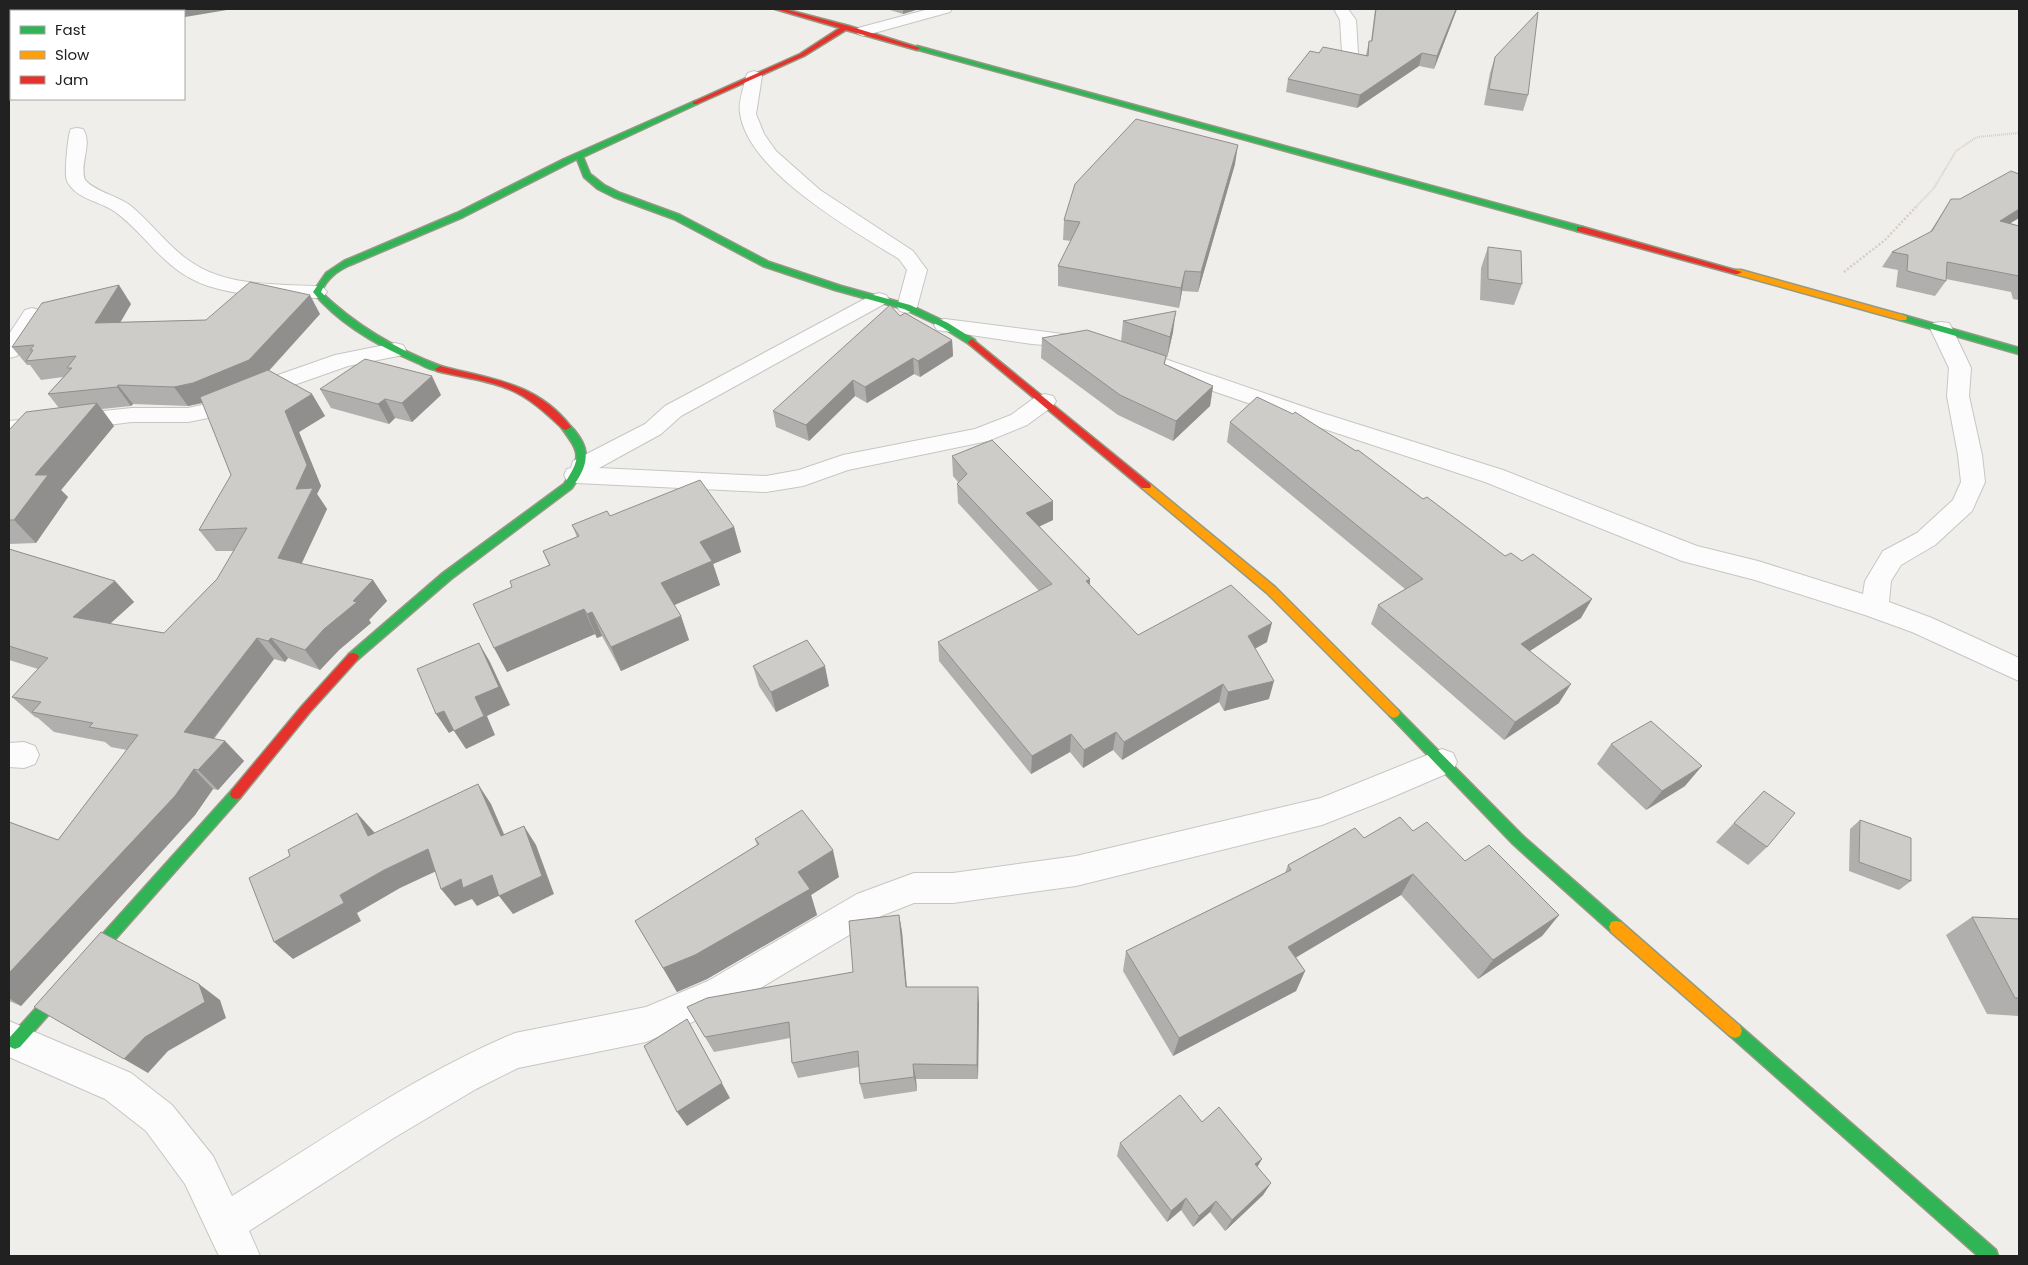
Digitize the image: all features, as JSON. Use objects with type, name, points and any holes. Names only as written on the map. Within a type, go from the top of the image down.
[{"type":"street","points":[[778,9],[863,31],[1209,129],[1818,293],[2019,351]]},
{"type":"street","points":[[863,31],[945,9]]},
{"type":"street","points":[[1341,9],[1348,20],[1350,52]]},
{"type":"street","points":[[318,292],[321,281],[333,270],[460,215],[579,156],[802,55],[846,27]]},
{"type":"street","points":[[754,76],[748,113],[758,140],[788,175],[906,255],[917,270],[907,307]]},
{"type":"street","points":[[77,133],[80,142],[73,174],[77,182],[90,192],[124,209],[144,231],[185,267],[205,278],[243,289],[318,292],[326,302],[396,350],[448,370],[492,380],[516,388],[539,403],[559,420],[581,444],[584,454],[579,471],[568,486],[447,576],[350,660],[306,709],[247,782],[12,1041],[118,1086],[159,1118],[199,1170],[240,1256]]},
{"type":"street","points":[[579,156],[587,175],[616,195],[678,217],[766,264],[838,288],[907,307],[968,338],[1271,590],[1518,840],[1990,1256]]},
{"type":"street","points":[[579,471],[653,429],[673,411],[879,299]]},
{"type":"street","points":[[9,352],[32,314]]},
{"type":"street","points":[[945,325],[1032,338],[1086,342],[1102,346]]},
{"type":"street","points":[[1875,608],[1878,581],[1892,558],[1926,538],[1963,505],[1973,482],[1958,396],[1960,368],[1941,328]]},
{"type":"street","points":[[9,429],[132,415],[188,415],[213,410],[266,387],[343,360],[396,350]]},
{"type":"street","points":[[1137,357],[1311,417],[1494,476],[1691,554],[1758,571],[1875,608],[1922,625],[2019,670]]},
{"type":"street","points":[[579,471],[766,484],[803,478],[843,463],[980,436],[1019,420],[1045,401]]},
{"type":"street","points":[[225,1223],[379,1126],[463,1076],[515,1051],[646,1024],[720,993],[868,905],[914,888],[953,888],[1076,871],[1322,811],[1442,762]]},
{"type":"path","points":[[1818,293],[1885,240],[1934,188],[1956,151],[1977,137],[2019,133]]},
{"type":"building","points":[[9,9],[40,10],[10,10],[9,19]]},
{"type":"building","points":[[1376,9],[1456,9],[1437,56],[1422,53],[1360,95],[1288,79],[1310,51],[1319,53],[1323,47],[1368,56],[1369,41],[1372,41]]},
{"type":"building","points":[[1538,12],[1528,95],[1489,89],[1495,57]]},
{"type":"building","points":[[1136,119],[1238,145],[1201,272],[1185,271],[1181,288],[1058,266],[1080,222],[1064,220],[1075,184]]},
{"type":"building","points":[[2011,171],[2019,174],[2019,209],[2000,221],[2019,226],[2019,276],[1947,262],[1946,281],[1907,271],[1908,255],[1892,252],[1932,231],[1951,199],[1960,199]]},
{"type":"building","points":[[1488,247],[1521,251],[1522,284],[1488,279]]},
{"type":"building","points":[[250,282],[310,295],[249,360],[193,383],[174,387],[118,385],[117,387],[48,394],[72,368],[67,368],[76,356],[26,361],[34,345],[12,347],[42,303],[119,285],[95,323],[206,320]]},
{"type":"building","points":[[890,305],[900,316],[905,313],[952,340],[918,361],[913,358],[865,387],[853,380],[806,425],[773,411]]},
{"type":"building","points":[[1176,311],[1170,337],[1123,321]]},
{"type":"building","points":[[1087,330],[1166,356],[1164,364],[1213,386],[1176,421],[1120,395],[1042,338]]},
{"type":"building","points":[[365,359],[432,376],[402,403],[385,399],[378,404],[320,389]]},
{"type":"building","points":[[268,370],[312,394],[285,411],[307,465],[296,489],[313,488],[278,558],[373,580],[353,601],[357,602],[324,629],[305,650],[271,638],[268,641],[257,638],[184,732],[225,741],[198,770],[194,769],[175,796],[9,973],[9,822],[58,840],[138,735],[89,727],[93,723],[32,712],[41,702],[12,697],[48,658],[9,646],[9,549],[115,581],[73,617],[164,633],[217,579],[247,528],[199,530],[231,475],[200,397]]},
{"type":"building","points":[[1257,397],[1293,414],[1295,412],[1356,451],[1358,450],[1423,499],[1427,497],[1505,556],[1511,553],[1522,561],[1533,554],[1592,599],[1521,644],[1571,684],[1515,722],[1378,605],[1423,579],[1230,422]]},
{"type":"building","points":[[97,403],[35,475],[48,475],[14,520],[9,520],[9,430],[26,412]]},
{"type":"building","points":[[992,440],[1053,501],[1026,513],[1090,579],[1086,581],[1138,635],[1231,585],[1272,623],[1248,636],[1274,681],[1228,692],[1223,684],[1124,742],[1116,732],[1084,750],[1071,734],[1032,756],[938,642],[1052,584],[957,484],[967,474],[952,456]]},
{"type":"building","points":[[700,480],[734,527],[700,542],[712,561],[661,583],[681,616],[611,647],[592,612],[587,614],[584,609],[494,648],[473,604],[512,587],[510,581],[550,565],[543,551],[579,536],[572,525],[607,511],[610,516]]},
{"type":"building","points":[[807,640],[825,666],[771,692],[753,666]]},
{"type":"building","points":[[479,643],[499,687],[475,697],[484,716],[454,731],[444,711],[436,714],[417,669]]},
{"type":"building","points":[[1651,721],[1702,766],[1662,791],[1611,744]]},
{"type":"building","points":[[478,784],[501,836],[524,826],[542,876],[499,896],[492,875],[463,888],[461,879],[441,889],[428,849],[384,870],[340,895],[344,903],[274,942],[249,878],[290,856],[288,850],[357,813],[368,836]]},
{"type":"building","points":[[1764,791],[1795,813],[1767,847],[1734,823]]},
{"type":"building","points":[[802,810],[833,850],[798,872],[810,889],[695,955],[663,968],[635,921],[759,844],[755,839]]},
{"type":"building","points":[[1400,817],[1413,831],[1427,822],[1465,861],[1489,845],[1559,915],[1493,960],[1413,874],[1288,947],[1305,971],[1179,1038],[1126,951],[1291,870],[1288,865],[1355,828],[1364,838]]},
{"type":"building","points":[[1860,820],[1911,838],[1911,881],[1859,862]]},
{"type":"building","points":[[899,915],[906,987],[978,987],[977,1065],[913,1064],[914,1077],[860,1084],[858,1051],[792,1063],[789,1022],[705,1037],[687,1007],[707,998],[853,972],[849,921]]},
{"type":"building","points":[[1972,917],[2019,919],[2019,998],[2015,998]]},
{"type":"building","points":[[101,932],[199,984],[205,1002],[145,1037],[124,1059],[34,1007]]},
{"type":"building","points":[[687,1019],[722,1083],[677,1112],[644,1046]]},
{"type":"building","points":[[1180,1095],[1202,1122],[1219,1107],[1262,1159],[1255,1164],[1271,1183],[1232,1220],[1216,1201],[1199,1216],[1186,1198],[1171,1211],[1120,1143]]},
{"type":"traffic: fast","points":[[917,48],[1580,229]]},
{"type":"traffic: fast","points":[[440,369],[391,347],[343,316],[317,292],[325,278],[347,263],[460,215],[567,161],[695,103]]},
{"type":"traffic: fast","points":[[579,156],[587,175],[601,187],[617,195],[677,217],[766,264],[838,288],[907,307],[945,325],[972,342]]},
{"type":"traffic: fast","points":[[1903,318],[2019,351]]},
{"type":"traffic: fast","points":[[353,657],[447,576],[568,486],[578,470],[582,456],[578,443],[566,427]]},
{"type":"traffic: fast","points":[[1394,713],[1518,840],[1616,927]]},
{"type":"traffic: fast","points":[[15,1042],[236,794]]},
{"type":"traffic: fast","points":[[1735,1031],[1990,1256]]},
{"type":"traffic: slow","points":[[1738,272],[1903,318]]},
{"type":"traffic: slow","points":[[1146,486],[1271,590],[1394,713]]},
{"type":"traffic: slow","points":[[1616,927],[1735,1031]]},
{"type":"traffic: jam","points":[[778,9],[917,48]]},
{"type":"traffic: jam","points":[[695,103],[802,55],[847,27]]},
{"type":"traffic: jam","points":[[1580,229],[1738,272]]},
{"type":"traffic: jam","points":[[972,342],[1146,486]]},
{"type":"traffic: jam","points":[[440,369],[491,380],[517,389],[543,406],[566,427]]},
{"type":"traffic: jam","points":[[236,794],[306,709],[353,657]]}]
